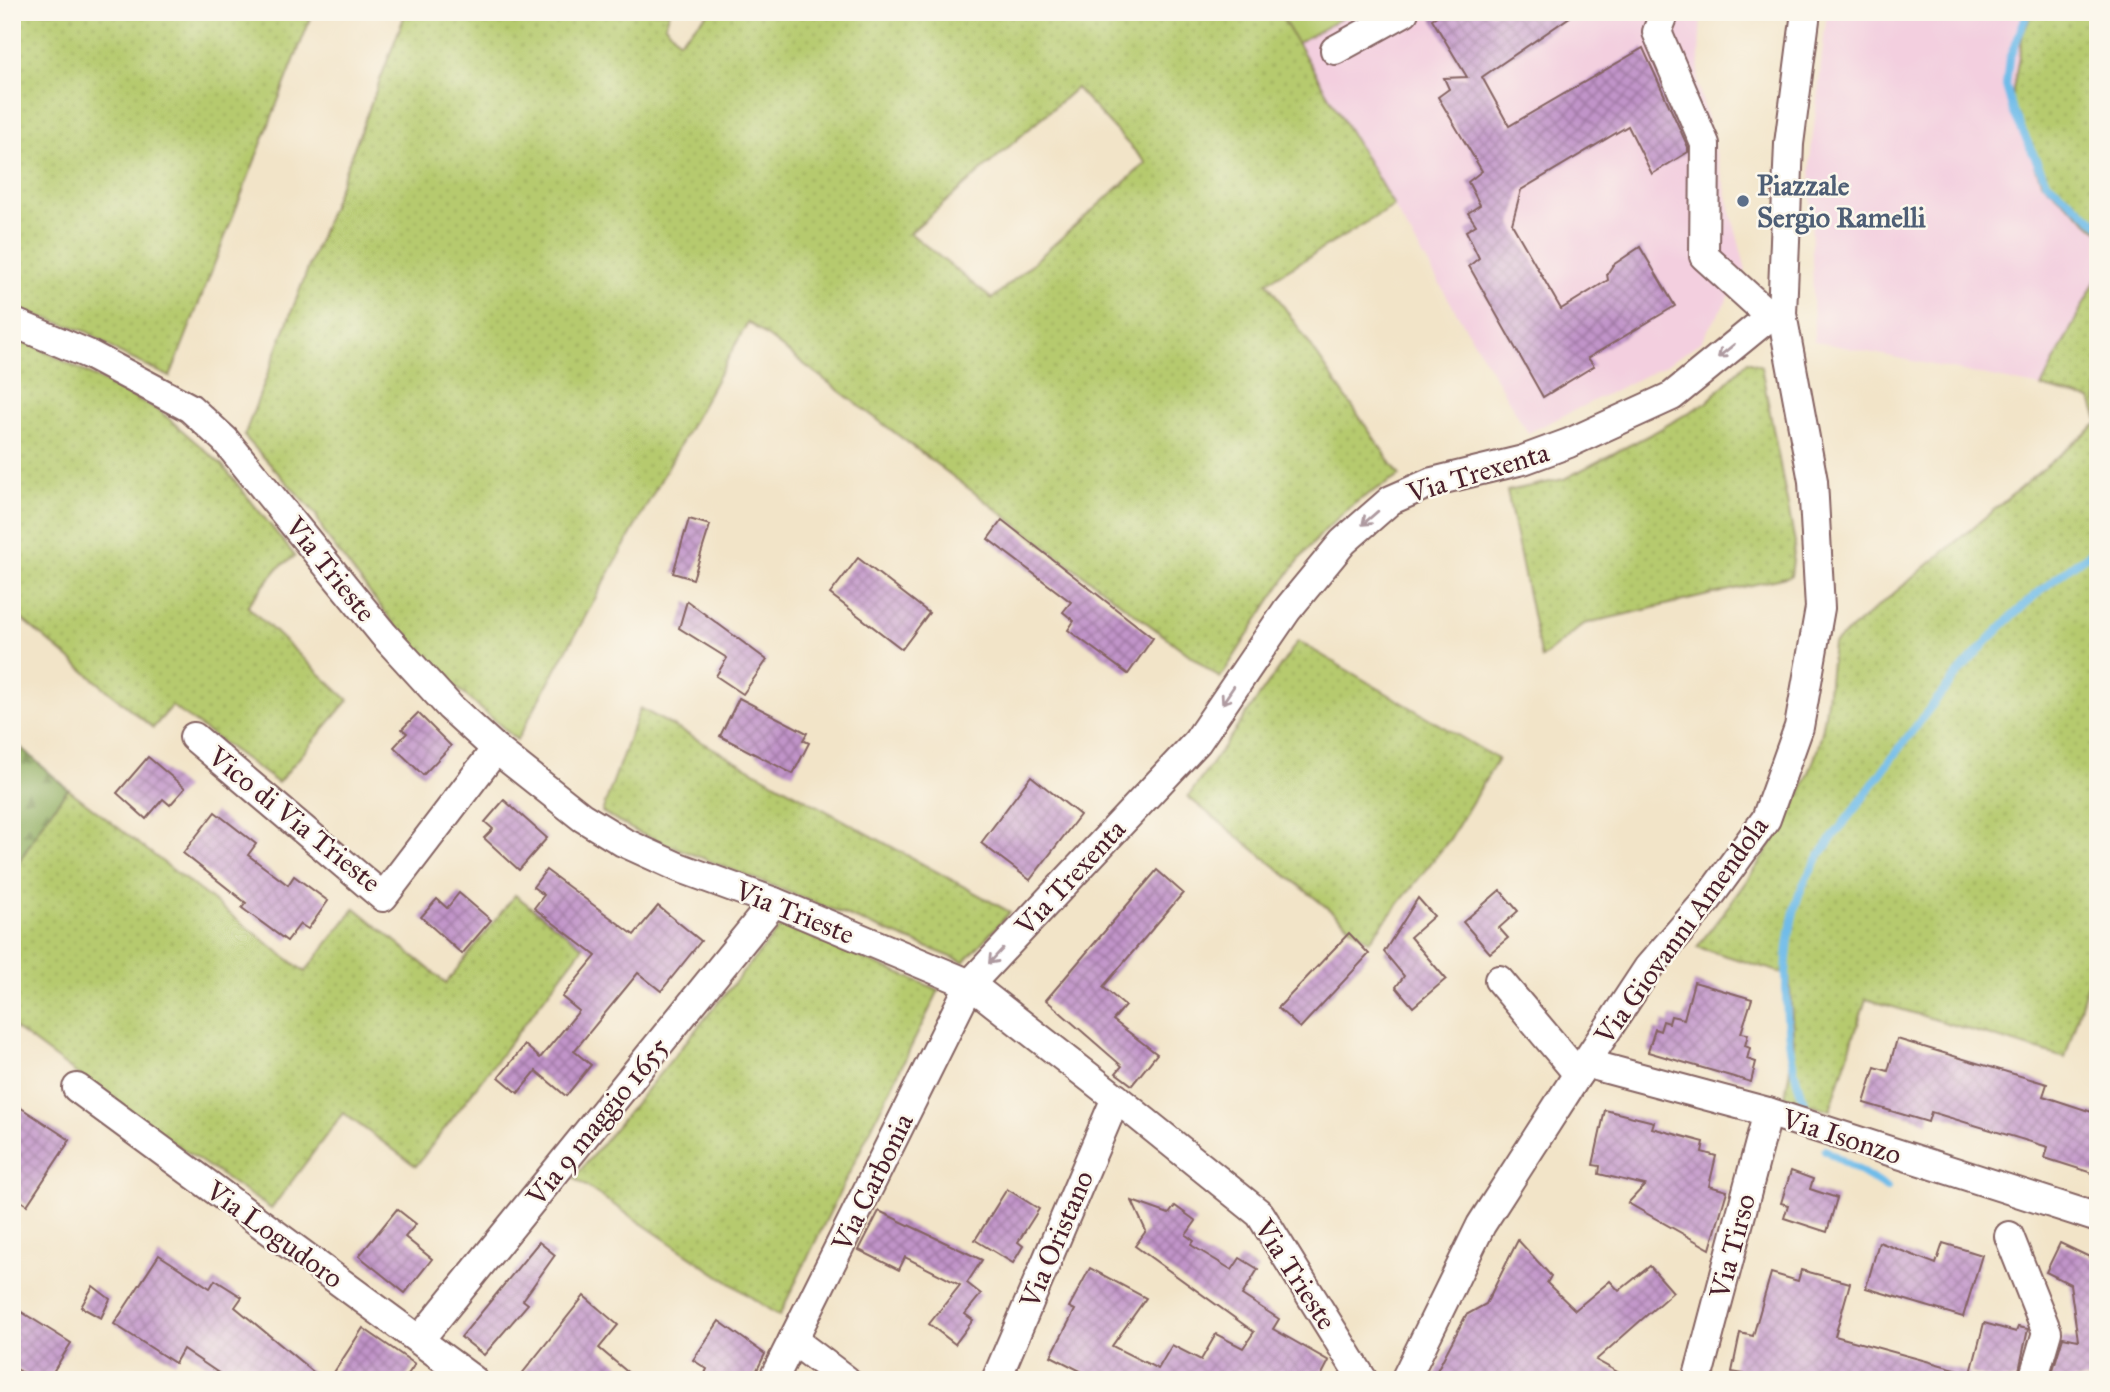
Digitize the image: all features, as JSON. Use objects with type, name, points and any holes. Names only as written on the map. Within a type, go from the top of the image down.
[{"type":"street","points":[[1335,50],[1404,12]]},
{"type":"street","points":[[1665,12],[1657,32],[1705,144],[1704,256],[1776,315]]},
{"type":"street","points":[[1776,315],[1790,144],[1806,12]]},
{"type":"street","name":"Via Trexenta","points":[[970,984],[1197,742],[1287,610],[1343,542],[1391,500],[1432,482],[1523,460],[1569,443],[1672,396],[1776,315]]},
{"type":"street","name":"Via Giovanni Amendola","points":[[1405,1380],[1481,1224],[1648,968],[1707,900],[1766,818],[1799,727],[1820,608],[1812,481],[1776,315]]},
{"type":"street","name":"Via Trieste","points":[[12,322],[56,339],[148,383],[190,408],[225,440],[384,635],[450,707],[496,749],[582,817],[623,842],[678,867],[774,902],[970,984],[1116,1098],[1260,1214],[1355,1375]]},
{"type":"street","name":"Vico di Via Trieste","points":[[194,737],[383,897],[496,749]]},
{"type":"street","name":"Via 9 maggio 1655","points":[[420,1339],[774,902]]},
{"type":"street","points":[[1499,980],[1581,1069]]},
{"type":"street","name":"Via Carbonia","points":[[773,1380],[970,984]]},
{"type":"street","name":"Via Isonzo","points":[[1581,1069],[1768,1112],[2098,1218]]},
{"type":"street","name":"Via Logudoro","points":[[76,1088],[473,1380]]},
{"type":"street","name":"Via Oristano","points":[[996,1380],[1116,1098]]},
{"type":"street","name":"Via Tirso","points":[[1697,1380],[1768,1112]]},
{"type":"street","points":[[2008,1236],[2047,1332],[2033,1380]]},
{"type":"street","points":[[793,1340],[846,1380]]},
{"type":"shaded area","points":[[1353,12],[1701,12],[1698,84],[1746,270],[1700,342],[1666,365],[1528,433],[1297,43]]},
{"type":"shaded area","points":[[1827,12],[2033,12],[2023,33],[2041,181],[2098,231],[2098,277],[2041,387],[1814,341],[1810,162]]},
{"type":"green space","points":[[12,12],[313,12],[170,377],[119,353],[88,332],[12,307]]},
{"type":"green space","points":[[406,12],[670,12],[665,25],[679,41],[710,12],[1279,12],[1394,206],[1267,282],[1400,476],[1354,504],[1314,542],[1280,585],[1220,678],[748,322],[517,740],[442,675],[397,628],[326,536],[315,513],[244,436]],"holes":[[[1076,88],[1146,163],[992,299],[910,233]]]},
{"type":"green space","points":[[1279,12],[1353,12],[1297,43]]},
{"type":"green space","points":[[2033,12],[2098,12],[2098,231],[2041,181],[2011,101],[2023,33]]},
{"type":"green space","points":[[2098,276],[2098,420],[2091,400],[2041,387]]},
{"type":"green space","points":[[12,334],[160,411],[222,465],[295,556],[278,568],[247,606],[348,700],[278,783],[172,706],[153,728],[12,611]]},
{"type":"green space","points":[[1748,361],[1761,366],[1795,543],[1791,576],[1584,624],[1541,659],[1507,491],[1564,479],[1653,433],[1707,402]]},
{"type":"green space","points":[[2098,423],[2098,949],[2065,1058],[1866,999],[1830,1110],[1785,1097],[1794,1045],[1789,975],[1697,947],[1751,875],[1800,794],[1823,728],[1833,644]]},
{"type":"green space","points":[[1298,641],[1498,759],[1450,839],[1369,941],[1188,797]]},
{"type":"green space","points":[[640,708],[1010,912],[964,962],[637,832],[602,812]]},
{"type":"green space","points":[[12,740],[68,789],[44,820],[12,874]]},
{"type":"green space","points":[[68,789],[305,972],[355,908],[446,983],[515,895],[583,947],[416,1166],[343,1113],[271,1209],[131,1114],[12,1026],[12,874],[44,820]]},
{"type":"green space","points":[[782,925],[939,990],[779,1316],[574,1178]]},
{"type":"building","points":[[1443,12],[1577,12],[1482,77],[1509,126],[1643,48],[1688,147],[1688,152],[1652,174],[1628,126],[1521,190],[1512,224],[1561,309],[1608,280],[1607,274],[1613,265],[1640,247],[1675,306],[1588,358],[1594,366],[1543,397],[1469,266],[1479,258],[1466,231],[1476,225],[1468,213],[1480,205],[1468,182],[1482,171],[1438,97],[1449,89],[1444,78],[1467,77],[1432,19]]},
{"type":"building","points":[[689,519],[710,525],[693,579],[673,573]]},
{"type":"building","points":[[1002,520],[1153,638],[1128,674],[1068,630],[1074,621],[1063,612],[1071,602],[988,539]]},
{"type":"building","points":[[858,558],[929,613],[902,649],[830,594]]},
{"type":"building","points":[[687,601],[767,660],[743,694],[716,676],[727,658],[679,628]]},
{"type":"building","points":[[739,698],[807,733],[803,740],[809,743],[793,774],[720,736]]},
{"type":"building","points":[[418,713],[451,746],[423,775],[394,747],[407,733],[402,729]]},
{"type":"building","points":[[148,757],[185,788],[170,805],[163,799],[146,819],[117,793]]},
{"type":"building","points":[[1031,776],[1080,815],[1030,880],[981,843]]},
{"type":"building","points":[[504,800],[547,838],[519,870],[484,838],[493,829],[485,822]]},
{"type":"building","points":[[215,812],[256,844],[248,855],[288,885],[294,876],[328,901],[308,929],[300,924],[287,941],[242,908],[246,903],[183,853]]},
{"type":"building","points":[[546,870],[634,935],[658,906],[701,941],[661,991],[638,973],[574,1051],[591,1065],[566,1096],[536,1071],[518,1093],[499,1077],[525,1045],[540,1058],[579,1011],[562,997],[596,956],[534,908],[544,895],[533,887]]},
{"type":"building","points":[[1157,870],[1183,893],[1103,987],[1125,1006],[1113,1020],[1157,1054],[1132,1085],[1116,1073],[1122,1066],[1046,1000]]},
{"type":"building","points":[[1500,890],[1518,911],[1499,928],[1508,938],[1490,953],[1463,922]]},
{"type":"building","points":[[459,893],[491,920],[462,954],[421,917],[437,899],[447,908]]},
{"type":"building","points":[[1418,898],[1434,916],[1410,937],[1446,979],[1413,1007],[1396,987],[1404,976],[1384,952]]},
{"type":"building","points":[[1349,933],[1369,954],[1300,1028],[1278,1008]]},
{"type":"building","points":[[1694,982],[1752,999],[1741,1033],[1748,1034],[1745,1046],[1750,1048],[1747,1059],[1756,1062],[1751,1082],[1648,1052],[1655,1029],[1660,1031],[1663,1021],[1669,1023],[1671,1016],[1684,1019]]},
{"type":"building","points":[[1897,1039],[2047,1084],[2043,1096],[2098,1114],[2098,1175],[2045,1158],[2048,1147],[1931,1112],[1928,1122],[1864,1103],[1875,1067],[1888,1071]]},
{"type":"building","points":[[12,1102],[70,1140],[27,1205],[12,1195]]},
{"type":"building","points":[[1605,1110],[1654,1122],[1652,1128],[1704,1142],[1702,1152],[1716,1156],[1709,1186],[1727,1191],[1710,1249],[1628,1203],[1645,1185],[1599,1174],[1600,1166],[1593,1165]]},
{"type":"building","points":[[1791,1171],[1813,1179],[1810,1189],[1837,1198],[1827,1232],[1784,1218],[1788,1205],[1781,1203]]},
{"type":"building","points":[[1007,1189],[1039,1209],[1018,1242],[1023,1246],[1013,1263],[975,1240]]},
{"type":"building","points":[[1132,1201],[1169,1214],[1175,1206],[1196,1221],[1186,1235],[1194,1241],[1191,1245],[1232,1270],[1240,1258],[1258,1269],[1242,1295],[1279,1319],[1273,1329],[1329,1361],[1319,1380],[1098,1380],[1051,1356],[1075,1310],[1069,1307],[1090,1268],[1146,1298],[1112,1346],[1158,1369],[1172,1345],[1201,1360],[1216,1334],[1243,1348],[1254,1332],[1135,1246],[1146,1231]]},
{"type":"building","points":[[397,1209],[416,1224],[405,1237],[432,1259],[405,1293],[359,1256]]},
{"type":"building","points":[[879,1211],[982,1260],[967,1283],[981,1294],[965,1314],[973,1320],[955,1344],[929,1324],[960,1285],[905,1257],[899,1270],[859,1250]]},
{"type":"building","points":[[1518,1240],[1551,1276],[1547,1283],[1575,1310],[1610,1281],[1619,1291],[1650,1266],[1673,1292],[1596,1360],[1632,1380],[1432,1380],[1466,1315],[1486,1304]]},
{"type":"building","points":[[539,1242],[555,1255],[523,1300],[528,1304],[484,1355],[461,1337]]},
{"type":"building","points":[[1879,1242],[1936,1264],[1943,1243],[1982,1255],[1963,1317],[1866,1288]]},
{"type":"building","points":[[2060,1243],[2098,1261],[2098,1380],[2050,1380],[2063,1337],[2078,1340],[2070,1284],[2046,1272]]},
{"type":"building","points":[[159,1255],[210,1288],[215,1280],[242,1297],[235,1307],[323,1380],[229,1380],[183,1349],[175,1363],[114,1324]]},
{"type":"building","points":[[1801,1270],[1850,1283],[1835,1336],[1970,1373],[1969,1380],[1743,1380],[1744,1374],[1732,1372],[1740,1333],[1753,1336],[1771,1273],[1798,1281]]},
{"type":"building","points":[[93,1286],[110,1299],[101,1318],[81,1307]]},
{"type":"building","points":[[584,1296],[618,1325],[599,1348],[637,1380],[517,1380]]},
{"type":"building","points":[[12,1306],[71,1343],[48,1380],[34,1380],[12,1366]]},
{"type":"building","points":[[719,1321],[765,1354],[752,1380],[702,1380],[707,1369],[693,1360]]},
{"type":"building","points":[[1984,1323],[2016,1332],[2018,1327],[2028,1329],[2017,1380],[1994,1380],[1971,1373]]},
{"type":"building","points":[[363,1328],[415,1364],[404,1380],[329,1380]]},
{"type":"waterway","points":[[2028,12],[2009,59],[2006,86],[2013,111],[2046,181],[2098,224]]},
{"type":"waterway","points":[[1805,1103],[1791,1054],[1786,994],[1790,933],[1803,885],[1829,842],[1967,663],[2028,601],[2098,548]]},
{"type":"waterway","points":[[1825,1150],[1887,1188]]},
{"type":"place","name":"Piazzale Sergio Ramelli","points":[[1743,201]]}]
